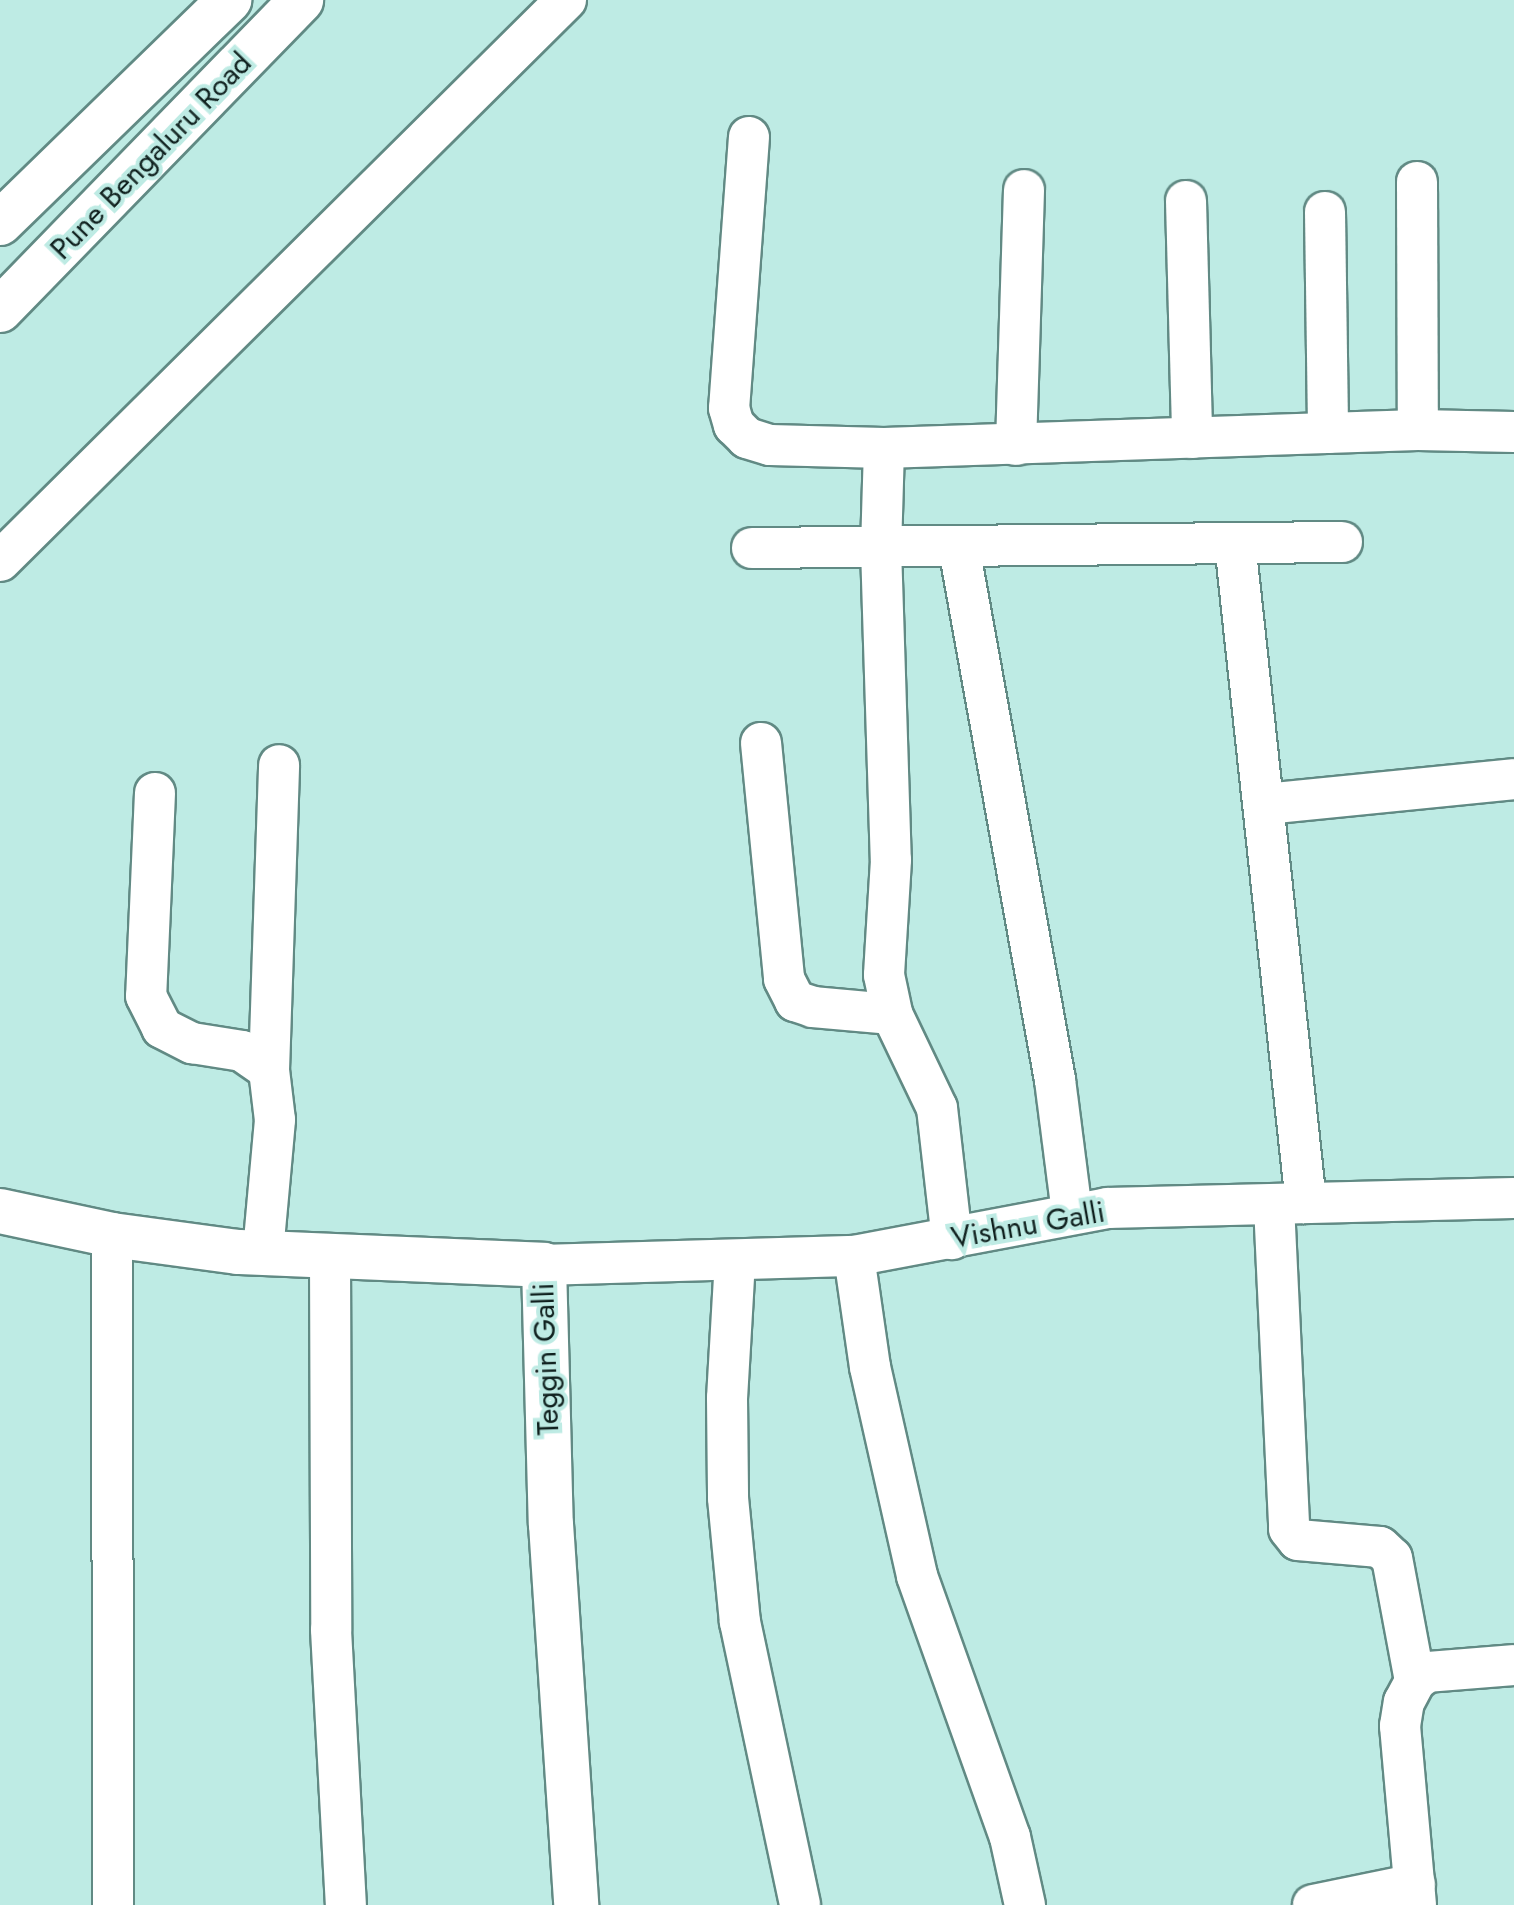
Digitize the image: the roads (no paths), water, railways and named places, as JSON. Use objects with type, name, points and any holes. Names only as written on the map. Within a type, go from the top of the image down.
[{"type":"street","name":"Pune Bengaluru Road","points":[[0,223],[229,0]]},
{"type":"street","name":"Pune Bengaluru Road","points":[[0,310],[301,0]]},
{"type":"street","points":[[0,561],[566,0]]},
{"type":"street","points":[[749,137],[729,408],[734,425],[747,438],[770,445],[884,448],[1418,430],[1514,432]]},
{"type":"street","points":[[1417,182],[1418,430]]},
{"type":"street","points":[[1016,445],[1024,190]]},
{"type":"street","points":[[1186,201],[1192,438]]},
{"type":"street","points":[[1325,212],[1328,433]]},
{"type":"street","points":[[884,448],[881,548],[891,860],[884,975],[892,1014],[937,1108],[952,1239]]},
{"type":"street","points":[[752,548],[1342,542]]},
{"type":"street","points":[[1235,543],[1265,804],[1290,1204],[1289,1529],[1306,1542],[1380,1547],[1392,1558],[1415,1681],[1400,1726],[1416,1895],[1313,1905]]},
{"type":"street","points":[[959,548],[1055,1080],[1072,1213]]},
{"type":"street","points":[[761,743],[789,990],[795,1001],[813,1007],[892,1014]]},
{"type":"street","points":[[263,1253],[275,1120],[269,1070],[279,765]]},
{"type":"street","points":[[1265,804],[1514,779]]},
{"type":"street","points":[[155,793],[146,996],[162,1028],[192,1043],[242,1051],[269,1070]]},
{"type":"street","name":"Vishnu Galli","points":[[544,1265],[854,1256],[1072,1213],[1514,1198]]},
{"type":"street","name":"Teggin Galli","points":[[0,1211],[112,1235],[263,1253],[544,1265],[551,1524],[576,1905]]},
{"type":"street","points":[[112,1235],[113,1905]]},
{"type":"street","points":[[854,1256],[870,1367],[917,1576],[1010,1837],[1025,1905]]},
{"type":"street","points":[[330,1258],[331,1630],[346,1905]]},
{"type":"street","points":[[735,1260],[727,1398],[728,1498],[740,1622],[800,1905]]},
{"type":"street","points":[[1415,1681],[1442,1668],[1514,1665]]}]
